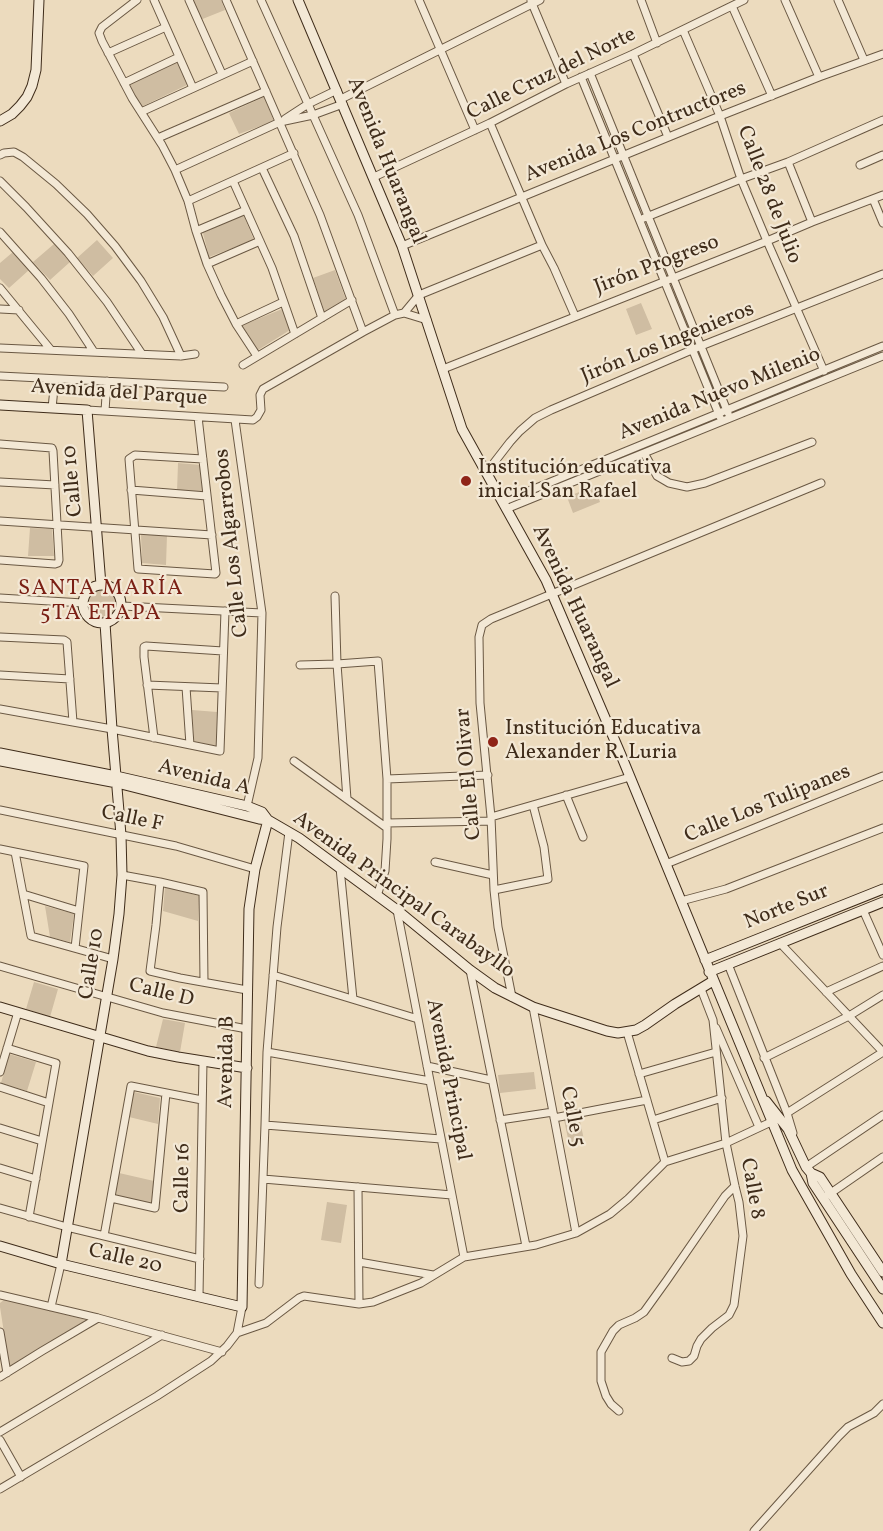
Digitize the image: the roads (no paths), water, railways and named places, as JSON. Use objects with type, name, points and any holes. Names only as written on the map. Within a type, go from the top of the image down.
[{"type":"street","points":[[0,121],[20,106],[32,86],[36,70],[39,0]]},
{"type":"street","points":[[137,0],[102,27],[99,33],[124,83],[175,170],[220,295],[257,356]]},
{"type":"street","points":[[154,0],[193,88]]},
{"type":"street","points":[[189,0],[222,74]]},
{"type":"street","points":[[226,0],[320,215],[363,332]]},
{"type":"street","points":[[261,0],[358,215],[395,315]]},
{"type":"street","name":"Avenida Huarangal","points":[[298,0],[402,246],[462,429],[540,566],[630,777],[771,1122],[796,1177],[851,1274],[883,1323]]},
{"type":"street","points":[[419,0],[475,130]]},
{"type":"street","points":[[280,122],[313,115],[340,98],[540,0]]},
{"type":"street","points":[[641,0],[657,43]]},
{"type":"street","name":"Calle Cruz del Norte","points":[[374,177],[744,0]]},
{"type":"street","points":[[785,0],[819,77]]},
{"type":"street","points":[[838,0],[864,60]]},
{"type":"street","points":[[532,2],[566,84]]},
{"type":"street","points":[[732,6],[772,96]]},
{"type":"street","points":[[108,53],[166,27]]},
{"type":"street","name":"Calle 28 de Julio","points":[[683,30],[720,116],[741,179],[824,371]]},
{"type":"street","points":[[633,54],[669,137]]},
{"type":"street","name":"Avenida Los Contructores","points":[[402,246],[614,158],[883,54]]},
{"type":"street","points":[[124,83],[179,57]]},
{"type":"street","points":[[141,112],[253,61]]},
{"type":"street","points":[[590,73],[730,418]]},
{"type":"street","points":[[581,78],[722,422]]},
{"type":"street","points":[[158,138],[266,91]]},
{"type":"street","points":[[175,170],[280,122],[308,104],[340,98]]},
{"type":"street","points":[[639,220],[789,162],[883,120]]},
{"type":"street","points":[[490,123],[575,316]]},
{"type":"street","points":[[0,155],[14,152],[23,157],[87,214],[141,281],[163,317],[182,356]]},
{"type":"street","points":[[188,201],[294,153]]},
{"type":"street","points":[[860,165],[883,155]]},
{"type":"street","points":[[789,162],[812,222]]},
{"type":"street","points":[[262,168],[294,236],[322,318]]},
{"type":"street","points":[[0,181],[68,253],[107,302],[142,354]]},
{"type":"street","points":[[233,181],[272,268],[295,334]]},
{"type":"street","name":"Jirón Progreso","points":[[443,369],[883,195]]},
{"type":"street","points":[[873,199],[883,223]]},
{"type":"street","points":[[196,231],[246,210]]},
{"type":"street","points":[[0,232],[41,278],[69,314],[94,352]]},
{"type":"street","points":[[207,264],[260,241]]},
{"type":"street","points":[[405,314],[418,294],[542,245]]},
{"type":"street","name":"Jirón Los Ingenieros","points":[[486,473],[510,442],[535,418],[701,346],[883,274]]},
{"type":"street","points":[[0,288],[51,350]]},
{"type":"street","points":[[243,365],[352,300]]},
{"type":"street","points":[[236,324],[283,302]]},
{"type":"street","points":[[0,309],[19,310]]},
{"type":"street","points":[[235,420],[254,420],[257,417],[261,410],[260,395],[263,389],[395,315],[405,314],[427,320]]},
{"type":"street","name":"Avenida Nuevo Milenio","points":[[504,505],[883,346]]},
{"type":"street","points":[[0,348],[182,356],[195,354]]},
{"type":"street","name":"Avenida Nuevo Milenio","points":[[504,505],[644,453],[883,356]]},
{"type":"street","name":"Avenida del Parque","points":[[0,376],[224,387]]},
{"type":"street","points":[[52,408],[56,379]]},
{"type":"street","points":[[105,411],[107,381]]},
{"type":"street","name":"Avenida del Parque","points":[[0,405],[235,420]]},
{"type":"street","name":"Calle 10","points":[[87,410],[101,585]]},
{"type":"street","points":[[198,417],[203,459],[207,496],[212,535],[216,572],[215,574],[140,569],[134,529],[129,459],[135,455],[203,459]]},
{"type":"street","name":"Calle Los Algarrobos","points":[[235,420],[262,613],[258,758],[247,806]]},
{"type":"street","points":[[644,453],[657,476],[669,483],[687,487],[705,483],[812,441]]},
{"type":"street","points":[[0,444],[52,448],[59,560],[58,563],[0,560]]},
{"type":"street","points":[[0,482],[55,485]]},
{"type":"street","points":[[552,593],[821,483]]},
{"type":"street","points":[[131,490],[207,496]]},
{"type":"street","points":[[0,520],[212,535]]},
{"type":"street","points":[[101,585],[108,585],[118,593],[122,606],[116,617],[105,623],[98,623],[87,616],[83,603],[90,589],[101,585]]},
{"type":"street","name":"Calle El Olivar","points":[[512,997],[498,927],[494,890],[488,775],[480,703],[479,638],[482,625],[491,619],[552,593]]},
{"type":"street","points":[[335,596],[337,664],[347,799]]},
{"type":"street","points":[[0,598],[83,603]]},
{"type":"street","points":[[122,606],[262,613]]},
{"type":"street","points":[[0,709],[220,751],[225,611]]},
{"type":"street","name":"Calle 10","points":[[51,1307],[61,1264],[107,998],[119,914],[122,875],[121,835],[105,623]]},
{"type":"street","points":[[0,637],[65,640],[67,642],[73,722]]},
{"type":"street","points":[[154,738],[147,685],[144,650],[146,646],[223,651]]},
{"type":"street","points":[[300,665],[378,661],[387,779],[387,826],[386,872],[377,896]]},
{"type":"street","points":[[0,675],[70,679]]},
{"type":"street","points":[[147,685],[222,688]]},
{"type":"street","points":[[186,687],[190,745]]},
{"type":"street","name":"Avenida A","points":[[0,753],[105,774],[117,780],[268,820]]},
{"type":"street","name":"Avenida A","points":[[0,761],[117,780],[247,806],[262,812],[268,820]]},
{"type":"street","points":[[294,761],[387,826],[491,819],[630,777]]},
{"type":"street","points":[[105,774],[115,765]]},
{"type":"street","points":[[387,779],[488,775]]},
{"type":"street","name":"Calle Los Tulipanes","points":[[666,864],[883,776]]},
{"type":"street","points":[[566,795],[583,837]]},
{"type":"street","points":[[494,890],[548,879],[544,847],[533,805]]},
{"type":"street","name":"Calle F","points":[[0,810],[176,846],[255,869]]},
{"type":"street","name":"Avenida Principal Carabayllo","points":[[268,820],[290,832],[397,910],[495,988],[533,1007],[607,1031],[627,1032]]},
{"type":"street","name":"Avenida B","points":[[242,1307],[249,909],[255,869],[268,820]]},
{"type":"street","points":[[681,901],[726,889],[883,828]]},
{"type":"street","name":"Avenida B","points":[[259,1284],[267,1052],[273,975],[290,832]]},
{"type":"street","points":[[0,849],[84,866],[75,948]]},
{"type":"street","points":[[15,852],[31,936],[113,959]]},
{"type":"street","points":[[435,862],[493,875]]},
{"type":"street","points":[[340,868],[352,999]]},
{"type":"street","points":[[122,875],[203,892],[204,982]]},
{"type":"street","points":[[160,882],[150,971],[247,990]]},
{"type":"street","name":"Norte Sur","points":[[705,960],[883,889]]},
{"type":"street","points":[[23,894],[79,911]]},
{"type":"street","name":"Norte Sur","points":[[710,972],[883,902]]},
{"type":"street","name":"Avenida Principal","points":[[397,910],[464,1257]]},
{"type":"street","points":[[863,910],[883,955]]},
{"type":"street","points":[[780,944],[883,1052],[787,1113]]},
{"type":"street","points":[[728,964],[787,1113],[796,1144]]},
{"type":"street","name":"Calle D","points":[[0,966],[163,1013],[247,1029]]},
{"type":"street","points":[[826,992],[883,966]]},
{"type":"street","points":[[470,970],[526,1246]]},
{"type":"street","points":[[273,975],[418,1019]]},
{"type":"street","points":[[665,1162],[627,1032],[645,1025],[714,981]]},
{"type":"street","name":"Calle 8","points":[[672,1358],[682,1362],[689,1361],[694,1356],[701,1339],[711,1328],[729,1315],[734,1305],[743,1236],[739,1202],[726,1143],[713,1020],[701,989]]},
{"type":"street","points":[[764,1058],[849,1016],[883,995]]},
{"type":"street","points":[[0,1006],[148,1051],[247,1068]]},
{"type":"street","name":"Calle 5","points":[[533,1007],[576,1233]]},
{"type":"street","points":[[0,1072],[18,1012]]},
{"type":"street","points":[[713,1020],[759,1127]]},
{"type":"street","points":[[7,1048],[56,1063],[29,1216]]},
{"type":"street","points":[[267,1052],[430,1081]]},
{"type":"street","points":[[639,1074],[716,1052]]},
{"type":"street","name":"Calle 16","points":[[199,1296],[203,1061]]},
{"type":"street","points":[[427,1066],[491,1080]]},
{"type":"street","points":[[104,1236],[131,1086],[202,1100]]},
{"type":"street","points":[[0,1087],[49,1103]]},
{"type":"street","points":[[111,1198],[155,1208],[166,1093]]},
{"type":"street","name":"Avenida Huarangal","points":[[762,1097],[782,1120],[809,1170],[813,1183],[827,1195],[883,1272]]},
{"type":"street","points":[[653,1120],[722,1098]]},
{"type":"street","points":[[500,1120],[554,1115],[647,1100]]},
{"type":"street","points":[[809,1170],[883,1114]]},
{"type":"street","points":[[237,1333],[263,1324],[304,1296],[359,1304],[373,1302],[420,1283],[464,1257],[536,1245],[576,1233],[610,1214],[665,1162],[726,1143],[771,1122]]},
{"type":"street","points":[[266,1125],[441,1138]]},
{"type":"street","points":[[0,1128],[42,1141]]},
{"type":"street","points":[[827,1195],[883,1158]]},
{"type":"street","points":[[0,1168],[36,1179]]},
{"type":"street","points":[[263,1179],[452,1195]]},
{"type":"street","points":[[619,1411],[606,1396],[602,1381],[601,1352],[619,1325],[644,1312],[724,1196],[735,1186]]},
{"type":"street","points":[[358,1187],[359,1304]]},
{"type":"street","name":"Avenida Huarangal","points":[[827,1195],[883,1289]]},
{"type":"street","points":[[0,1208],[67,1227],[200,1259]]},
{"type":"street","name":"Calle 20","points":[[0,1246],[61,1264],[242,1307]]},
{"type":"street","points":[[359,1262],[433,1275]]},
{"type":"street","points":[[0,1295],[98,1318],[222,1352]]},
{"type":"street","points":[[0,1489],[187,1378],[211,1361],[222,1352],[237,1333],[242,1307]]},
{"type":"street","points":[[0,1332],[3,1375],[98,1318]]},
{"type":"street","points":[[0,1432],[162,1335]]},
{"type":"street","points":[[754,1531],[848,1427],[874,1413],[883,1404]]},
{"type":"street","points":[[0,1440],[21,1476]]},
{"type":"place","name":"Institución educativa inicial San Rafael","points":[[466,481]]},
{"type":"place","name":"Institución Educativa Alexander R. Luria","points":[[493,742]]},
{"type":"district","name":"SANTA MARÍA 5TA ETAPA","points":[[101,602]]}]
